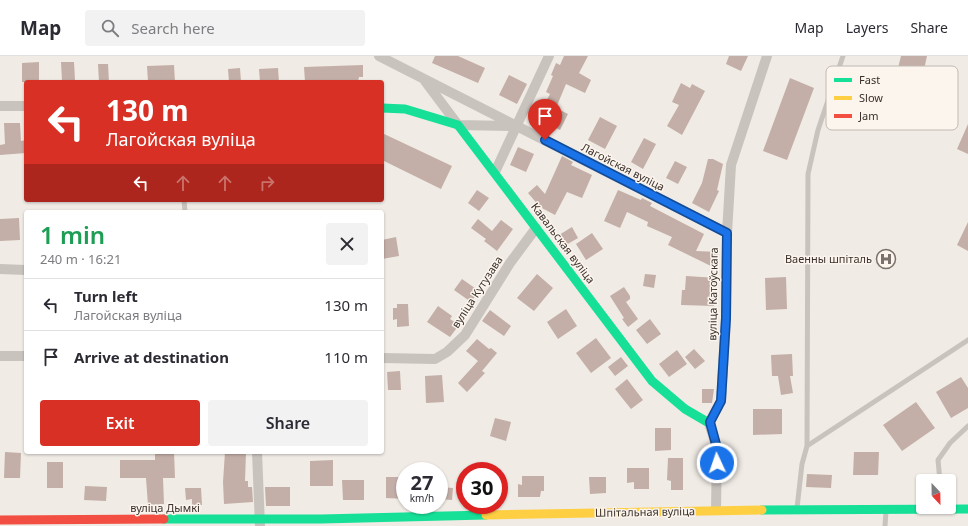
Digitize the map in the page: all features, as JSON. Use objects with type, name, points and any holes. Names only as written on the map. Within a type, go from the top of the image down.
[{"type":"main road","points":[[384,108],[404,109],[458,125]]},
{"type":"main road","name":"Кавальская вуліца","points":[[458,125],[652,381],[685,409],[710,422]]},
{"type":"main road","name":"Шпітальная вуліца","points":[[323,523],[716,510],[797,511],[916,509]]},
{"type":"main road","name":"Шпітальная вуліца","points":[[956,509],[968,509]]},
{"type":"main road","name":"вуліца Дымкі","points":[[0,520],[323,523]]},
{"type":"street","name":"Лагойская вуліца","points":[[380,56],[727,233]]},
{"type":"street","points":[[495,172],[549,56]]},
{"type":"street","name":"вуліца Катоўскага","points":[[710,422],[721,401],[726,318],[727,233],[731,165],[767,56]]},
{"type":"street","points":[[422,78],[458,125],[517,126]]},
{"type":"street","points":[[0,106],[24,106]]},
{"type":"street","name":"вуліца Кутузава","points":[[384,358],[435,359],[447,352],[465,335],[510,263],[536,228]]},
{"type":"street","points":[[0,269],[24,270]]},
{"type":"street","points":[[0,356],[24,356]]},
{"type":"street","points":[[710,422],[717,448],[716,510]]},
{"type":"street","points":[[257,454],[260,523]]},
{"type":"lane","points":[[840,66],[843,56]]},
{"type":"lane","points":[[797,511],[800,477],[807,446],[808,174],[818,130],[826,106]]},
{"type":"lane","points":[[807,446],[968,340]]},
{"type":"lane","points":[[939,474],[938,460],[950,443],[968,426]]},
{"type":"lane","points":[[885,526],[887,510]]},
{"type":"building","points":[[435,56],[458,56],[485,68],[478,83],[432,63]]},
{"type":"building","points":[[564,56],[588,56],[579,73],[591,80],[585,93],[566,84],[556,108],[568,114],[560,130],[537,118],[550,94],[546,92],[553,76],[551,75],[556,63],[560,65]]},
{"type":"building","points":[[729,56],[748,56],[741,71],[726,64]]},
{"type":"building","points":[[901,56],[927,56],[925,66],[898,66]]},
{"type":"building","points":[[39,62],[39,80],[24,80],[24,82],[22,82],[22,63]]},
{"type":"building","points":[[61,62],[74,62],[75,80],[62,80]]},
{"type":"building","points":[[98,64],[108,64],[109,80],[99,80]]},
{"type":"building","points":[[174,65],[175,80],[148,80],[147,66]]},
{"type":"building","points":[[363,65],[363,77],[359,77],[358,80],[305,80],[304,67]]},
{"type":"building","points":[[240,68],[241,80],[229,80],[228,69]]},
{"type":"building","points":[[278,68],[279,80],[260,80],[259,69]]},
{"type":"building","points":[[509,75],[527,84],[517,104],[499,95]]},
{"type":"building","points":[[790,78],[814,88],[787,160],[763,151]]},
{"type":"building","points":[[681,83],[690,88],[692,84],[705,91],[682,135],[667,126],[679,105],[672,102]]},
{"type":"building","points":[[600,117],[617,126],[605,149],[588,140]]},
{"type":"building","points":[[4,123],[20,123],[21,141],[24,140],[24,153],[0,155],[0,145],[5,144]]},
{"type":"building","points":[[968,124],[968,154],[957,149]]},
{"type":"building","points":[[384,134],[452,166],[441,189],[384,161]]},
{"type":"building","points":[[644,138],[656,144],[643,169],[631,162]]},
{"type":"building","points":[[518,147],[534,154],[526,172],[510,165]]},
{"type":"building","points":[[562,156],[573,162],[571,165],[592,175],[582,198],[567,192],[555,215],[540,207],[528,193],[537,185],[545,194]]},
{"type":"building","points":[[708,159],[713,159],[723,164],[717,190],[719,191],[709,212],[692,203],[702,183]]},
{"type":"building","points":[[675,161],[687,167],[678,184],[666,178]]},
{"type":"building","points":[[477,190],[489,198],[479,211],[468,203]]},
{"type":"building","points":[[618,190],[652,203],[650,206],[704,234],[696,251],[718,252],[717,269],[668,245],[672,237],[647,226],[648,222],[627,212],[620,228],[604,221]]},
{"type":"building","points":[[19,218],[20,240],[0,241],[0,219]]},
{"type":"building","points":[[478,219],[492,231],[501,220],[513,229],[497,251],[484,241],[486,239],[471,228]]},
{"type":"building","points":[[968,222],[968,251],[957,245]]},
{"type":"building","points":[[572,227],[578,238],[566,245],[559,235]]},
{"type":"building","points":[[592,233],[603,249],[586,260],[576,244]]},
{"type":"building","points":[[396,237],[399,256],[384,259],[384,240]]},
{"type":"building","points":[[537,274],[553,288],[534,311],[517,298]]},
{"type":"building","points":[[645,274],[656,275],[654,288],[643,286]]},
{"type":"building","points":[[686,276],[717,278],[716,288],[714,288],[714,306],[681,305],[682,290],[685,290]]},
{"type":"building","points":[[786,277],[787,309],[766,310],[765,278]]},
{"type":"building","points":[[462,279],[479,291],[471,302],[454,290]]},
{"type":"building","points":[[624,287],[630,296],[630,299],[626,302],[638,319],[628,327],[610,296]]},
{"type":"building","points":[[397,304],[408,304],[409,326],[397,327],[397,319],[393,320],[393,308],[397,308]]},
{"type":"building","points":[[438,306],[452,316],[450,319],[459,325],[450,337],[427,322]]},
{"type":"building","points":[[566,309],[577,326],[558,339],[547,322]]},
{"type":"building","points":[[490,310],[511,326],[504,336],[482,321]]},
{"type":"building","points":[[650,319],[661,334],[647,344],[636,330]]},
{"type":"building","points":[[596,338],[611,358],[591,373],[576,353]]},
{"type":"building","points":[[477,339],[489,349],[491,348],[497,353],[482,371],[485,373],[467,392],[458,383],[478,361],[466,351]]},
{"type":"building","points":[[694,349],[705,361],[695,369],[685,357]]},
{"type":"building","points":[[677,350],[687,364],[669,377],[659,364]]},
{"type":"building","points":[[792,354],[793,376],[790,376],[793,393],[781,395],[778,376],[772,376],[771,355]]},
{"type":"building","points":[[621,357],[628,366],[615,376],[608,367]]},
{"type":"building","points":[[400,371],[401,390],[388,390],[387,372]]},
{"type":"building","points":[[442,375],[444,402],[426,403],[425,376]]},
{"type":"building","points":[[961,377],[968,388],[968,408],[951,418],[936,392]]},
{"type":"building","points":[[627,379],[643,400],[631,409],[615,389]]},
{"type":"building","points":[[702,389],[714,389],[712,403],[702,403]]},
{"type":"building","points":[[916,402],[935,428],[902,451],[883,425]]},
{"type":"building","points":[[753,409],[782,409],[782,434],[753,435]]},
{"type":"building","points":[[495,418],[511,422],[506,441],[490,436]]},
{"type":"building","points":[[655,428],[671,428],[671,450],[655,451]]},
{"type":"building","points":[[5,452],[21,453],[20,478],[4,478]]},
{"type":"building","points":[[854,452],[879,452],[878,475],[853,475]]},
{"type":"building","points":[[155,454],[174,454],[175,478],[163,478],[164,504],[148,505],[146,478],[120,478],[120,460],[155,460]]},
{"type":"building","points":[[225,454],[246,454],[245,481],[248,481],[248,487],[252,487],[253,502],[224,504],[223,482]]},
{"type":"building","points":[[668,458],[683,458],[683,490],[671,490],[671,481],[667,480]]},
{"type":"building","points":[[333,460],[333,486],[310,486],[310,461]]},
{"type":"building","points":[[47,462],[63,462],[63,488],[47,488]]},
{"type":"building","points":[[627,468],[649,468],[649,489],[634,489],[634,482],[627,483]]},
{"type":"building","points":[[807,474],[832,475],[831,488],[806,487]]},
{"type":"building","points":[[522,476],[544,476],[544,491],[541,491],[540,497],[518,497],[518,484],[522,485]]},
{"type":"building","points":[[386,477],[396,477],[396,499],[386,498]]},
{"type":"building","points":[[589,477],[606,477],[606,493],[590,494]]},
{"type":"building","points":[[342,480],[364,480],[364,500],[343,500]]},
{"type":"building","points":[[85,486],[107,487],[106,501],[84,500]]},
{"type":"building","points":[[265,487],[290,487],[290,506],[266,506]]},
{"type":"building","points":[[185,488],[201,488],[202,505],[192,505],[192,499],[186,500]]},
{"type":"building","points":[[448,488],[453,488],[452,500],[448,500]]},
{"type":"traffic: fast","points":[[384,108],[405,109],[458,125],[652,381],[685,409],[709,423]]},
{"type":"traffic: fast","points":[[762,510],[968,509]]},
{"type":"traffic: fast","points":[[164,519],[321,519],[486,515]]},
{"type":"traffic: slow","points":[[486,515],[762,510]]},
{"type":"traffic: jam","points":[[0,520],[164,519]]},
{"type":"place","name":"Ваенны шпіталь","points":[[886,259]]},
{"type":"route","points":[[545,140],[727,233],[726,318],[721,401],[710,422],[717,448],[717,463]]}]
